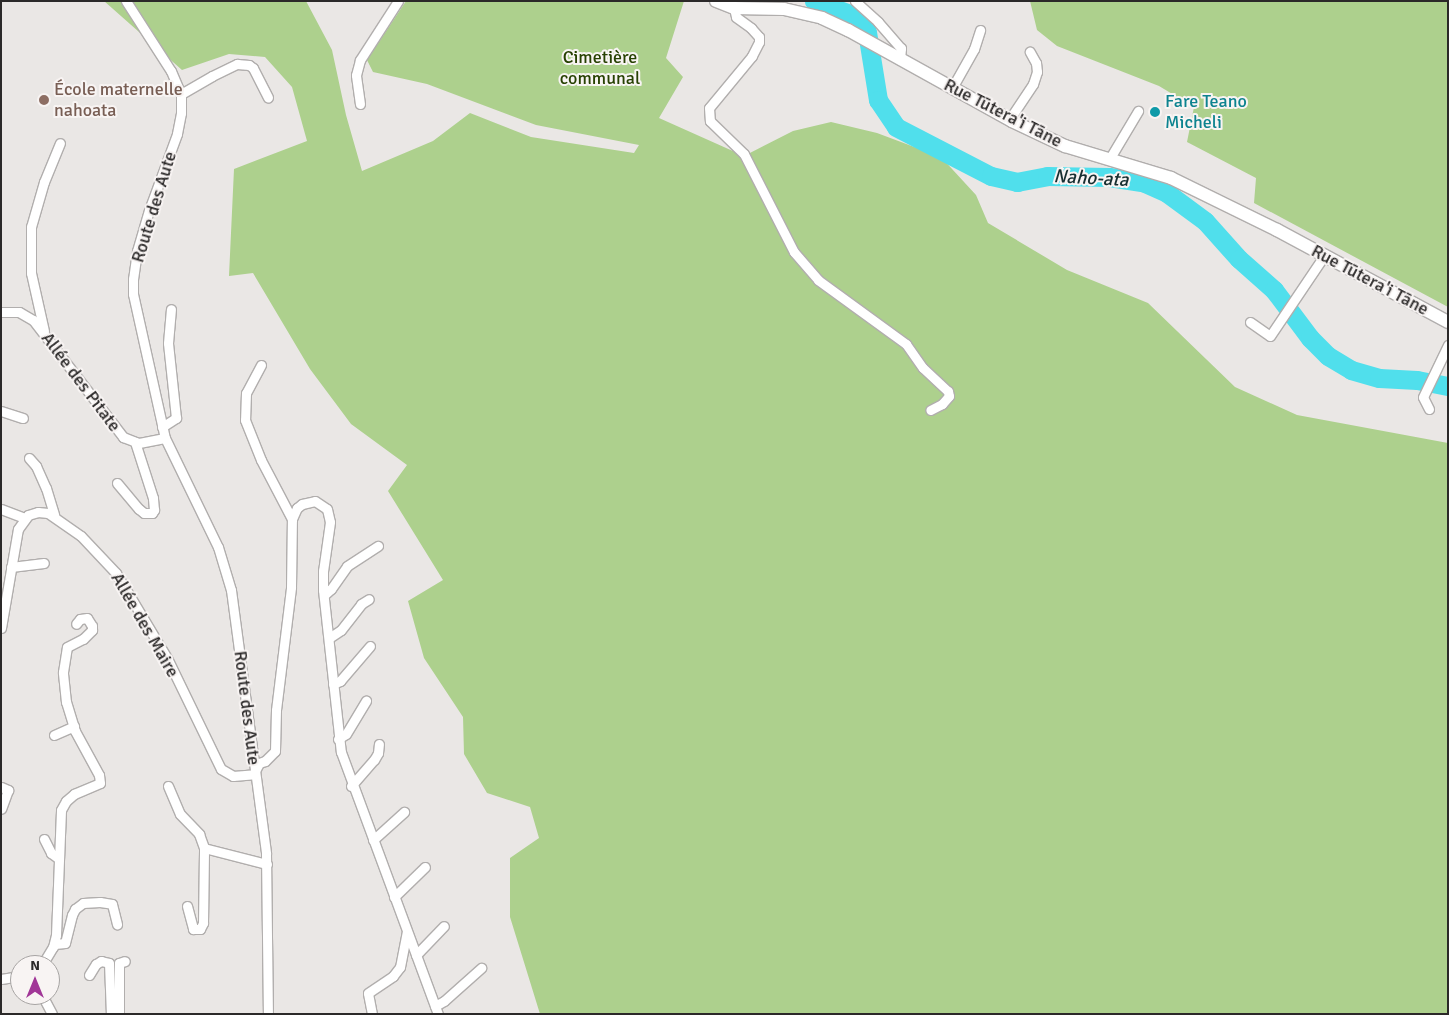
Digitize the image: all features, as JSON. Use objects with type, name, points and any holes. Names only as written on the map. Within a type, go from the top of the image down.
[{"type":"street","name":"Route des Aute","points":[[126,1],[171,71],[181,94],[181,113],[177,134],[149,210],[137,251],[132,279],[136,309],[165,438],[208,525],[226,568],[237,624],[254,774]]},
{"type":"street","points":[[360,104],[356,75],[360,60],[398,1]]},
{"type":"street","name":"Rue Tūtera'i Tāne","points":[[716,1],[734,8],[784,9],[822,18],[848,30],[1010,120],[1065,146],[1110,158],[1171,178],[1448,322]]},
{"type":"street","points":[[858,2],[901,48],[900,60]]},
{"type":"street","points":[[734,8],[736,17],[751,28],[759,37],[759,42],[752,56],[709,108],[710,122],[744,154],[794,252],[818,280],[906,344],[923,368],[948,391],[949,396],[942,404],[930,410]]},
{"type":"street","points":[[952,88],[974,49],[980,30]]},
{"type":"street","points":[[1010,120],[1033,84],[1036,62],[1030,52]]},
{"type":"street","points":[[181,94],[238,64],[249,65],[253,68],[268,97]]},
{"type":"street","points":[[1110,158],[1138,111]]},
{"type":"street","points":[[46,337],[31,273],[32,227],[44,182],[60,143]]},
{"type":"street","points":[[1250,322],[1270,336],[1324,256]]},
{"type":"street","points":[[162,427],[176,418],[168,343],[171,309]]},
{"type":"street","name":"Allée des Pitate","points":[[1,312],[12,311],[26,315],[33,320],[123,437],[135,442],[165,438]]},
{"type":"street","points":[[1429,409],[1423,397],[1448,345]]},
{"type":"street","points":[[261,365],[246,392],[244,411],[249,433],[292,519]]},
{"type":"street","points":[[1,411],[23,418]]},
{"type":"street","points":[[117,483],[139,509],[144,513],[152,513],[154,510],[154,498],[135,442]]},
{"type":"street","points":[[1,628],[18,529],[24,518],[38,512],[54,515],[46,488],[36,466],[29,458]]},
{"type":"street","points":[[292,519],[297,508],[309,501],[323,504],[327,509],[330,522],[323,571],[324,595],[338,739],[351,786],[437,1010]]},
{"type":"street","points":[[1,509],[24,518]]},
{"type":"street","name":"Allée des Maire","points":[[54,515],[82,536],[107,561],[127,589],[168,660],[221,770],[233,776],[254,774]]},
{"type":"street","name":"Route des Aute","points":[[254,774],[259,763],[264,761],[274,751],[276,710],[291,587],[292,519]]},
{"type":"street","points":[[324,595],[331,589],[347,566],[378,546]]},
{"type":"street","points":[[11,567],[44,563]]},
{"type":"street","points":[[329,638],[341,630],[361,604],[369,599]]},
{"type":"street","points":[[48,955],[55,944],[61,810],[66,801],[74,794],[100,783],[99,775],[74,726],[64,687],[63,672],[67,647],[83,639],[92,630],[87,618],[80,619],[76,624]]},
{"type":"street","points":[[332,684],[340,682],[370,646]]},
{"type":"street","points":[[338,739],[346,734],[366,701]]},
{"type":"street","points":[[54,735],[74,726]]},
{"type":"street","points":[[351,786],[374,760],[380,744]]},
{"type":"street","points":[[254,774],[267,864],[268,1014]]},
{"type":"street","points":[[168,786],[180,814],[199,834],[204,848],[203,923],[200,929],[193,929],[186,906]]},
{"type":"street","points":[[1,787],[8,790],[1,809]]},
{"type":"street","points":[[373,840],[404,812]]},
{"type":"street","points":[[44,839],[51,853],[59,859]]},
{"type":"street","points":[[204,848],[267,864]]},
{"type":"street","points":[[394,897],[425,867]]},
{"type":"street","points":[[55,944],[65,943],[72,915],[75,909],[83,903],[100,902],[112,904],[117,924]]},
{"type":"street","points":[[416,955],[444,926]]},
{"type":"street","points":[[372,1014],[368,993],[393,976],[400,967],[407,932]]},
{"type":"street","points":[[89,975],[96,964],[101,961],[109,963],[111,1014]]},
{"type":"street","points":[[119,1014],[120,962],[125,961]]},
{"type":"street","points":[[437,1010],[444,1001],[482,968]]},
{"type":"green space","name":"Cimetière communal","points":[[104,1],[306,1],[332,50],[346,115],[362,171],[433,141],[470,113],[531,137],[634,153],[639,145],[536,125],[427,84],[373,72],[367,60],[406,1],[684,1],[666,58],[683,77],[659,118],[744,156],[793,131],[831,122],[877,133],[941,157],[976,195],[988,223],[1067,270],[1148,303],[1235,387],[1297,415],[1448,443],[1448,1014],[540,1014],[510,917],[510,858],[539,838],[530,807],[487,793],[464,754],[463,717],[424,658],[408,601],[443,580],[388,491],[407,465],[351,424],[310,369],[253,273],[229,276],[234,169],[307,141],[292,87],[265,57],[229,54],[182,70]]},
{"type":"green space","points":[[1030,1],[1448,1],[1448,307],[1254,203],[1256,178],[1187,142],[1194,107],[1159,86],[1057,46],[1037,30]]},
{"type":"waterway","name":"Naho-ata","points":[[814,1],[853,15],[862,23],[867,32],[878,100],[896,127],[991,176],[1017,182],[1047,176],[1109,177],[1145,183],[1167,193],[1205,221],[1239,259],[1274,290],[1310,338],[1328,356],[1351,370],[1379,378],[1417,380],[1448,386]]},
{"type":"place","name":"École maternelle nahoata","points":[[44,100]]},
{"type":"place","name":"Fare Teano Micheli","points":[[1155,112]]}]
